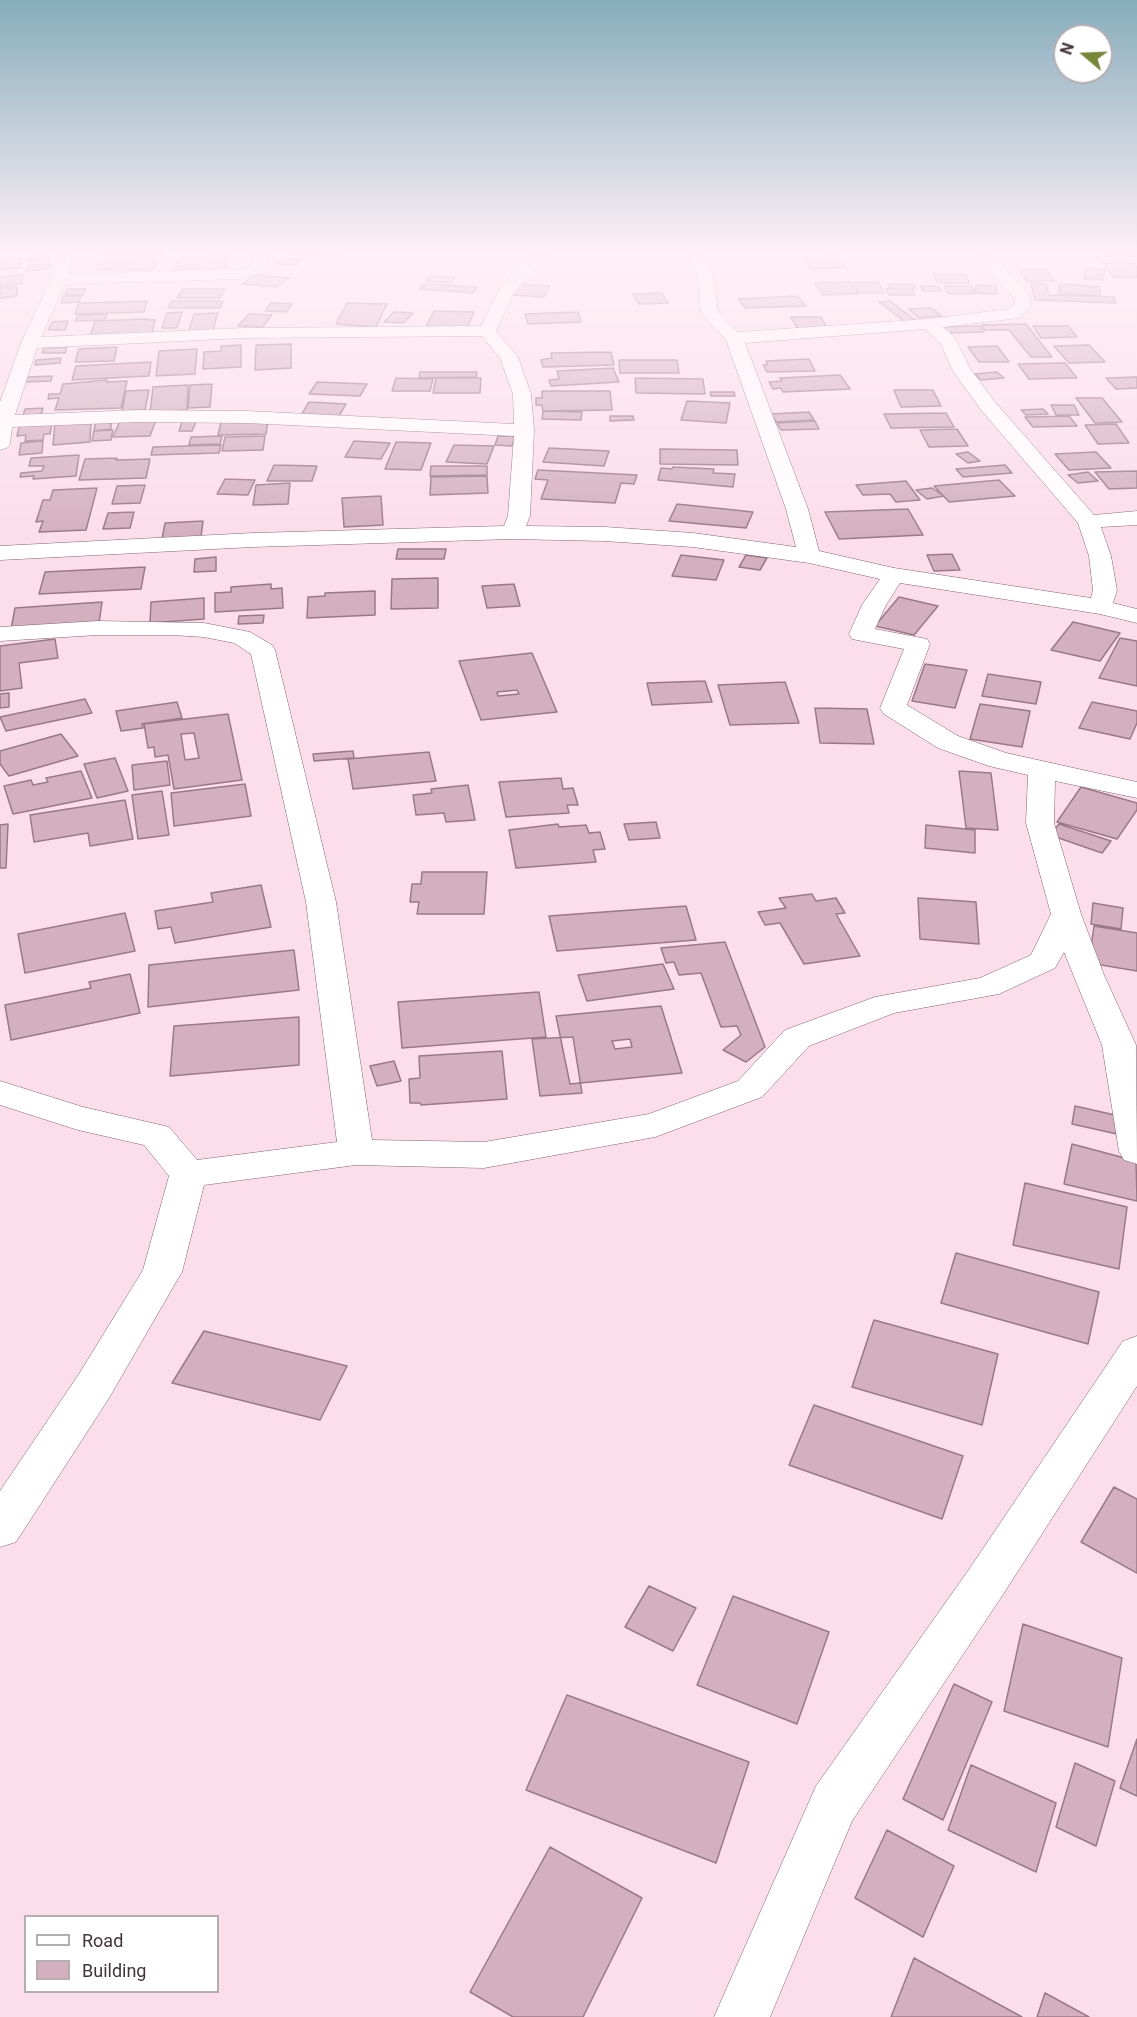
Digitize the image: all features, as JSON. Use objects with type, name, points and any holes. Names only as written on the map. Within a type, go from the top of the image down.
[{"type":"street","points":[[29,346],[1,436],[137,416],[246,417],[462,429],[524,430]]},
{"type":"street","points":[[500,346],[510,357],[522,394],[524,430],[519,516],[512,532]]},
{"type":"street","points":[[737,346],[797,509],[809,556]]},
{"type":"street","points":[[951,346],[962,371],[988,406],[1088,522],[1100,556],[1105,590],[1100,607]]},
{"type":"street","points":[[1088,522],[1137,518]]},
{"type":"street","points":[[0,554],[253,540],[512,532],[605,534],[693,540],[809,556],[894,575],[1100,607],[1137,616]]},
{"type":"street","points":[[894,575],[874,605],[861,634],[918,644],[892,708],[948,742],[999,760],[1137,790]]},
{"type":"street","points":[[0,634],[98,628],[172,628],[204,630],[241,637],[263,650],[321,902],[356,1152]]},
{"type":"street","points":[[1042,768],[1040,823],[1066,914],[1088,975],[1119,1045],[1137,1151]]},
{"type":"street","points":[[188,1174],[356,1152],[484,1155],[655,1125],[750,1089],[797,1038],[886,1004],[988,987],[1044,961],[1066,914]]},
{"type":"street","points":[[0,1093],[78,1118],[156,1136],[188,1174]]},
{"type":"street","points":[[0,1528],[94,1386],[162,1272],[188,1174]]},
{"type":"street","points":[[742,2017],[834,1804],[986,1582],[1137,1352]]},
{"type":"building","points":[[221,346],[241,346],[241,367],[203,369],[204,352],[221,351]]},
{"type":"building","points":[[256,346],[291,346],[291,368],[255,370]]},
{"type":"building","points":[[997,346],[1009,362],[979,362],[968,347]]},
{"type":"building","points":[[1022,346],[1043,346],[1052,357],[1031,357]]},
{"type":"building","points":[[1054,346],[1090,346],[1105,362],[1069,363]]},
{"type":"building","points":[[67,347],[65,353],[42,353],[44,348]]},
{"type":"building","points":[[117,347],[114,361],[75,362],[79,349]]},
{"type":"building","points":[[197,349],[195,374],[156,376],[159,351]]},
{"type":"building","points":[[611,352],[614,365],[543,367],[541,360],[552,358],[551,353]]},
{"type":"building","points":[[61,358],[60,363],[35,365],[36,360]]},
{"type":"building","points":[[809,359],[815,371],[767,372],[763,365],[768,365],[766,361]]},
{"type":"building","points":[[619,360],[677,360],[679,373],[620,373]]},
{"type":"building","points":[[151,362],[149,376],[72,380],[76,366]]},
{"type":"building","points":[[1065,363],[1077,378],[1029,379],[1018,364]]},
{"type":"building","points":[[613,368],[619,382],[551,386],[549,380],[559,379],[557,371]]},
{"type":"building","points":[[420,372],[477,372],[476,377],[419,378]]},
{"type":"building","points":[[997,372],[1004,378],[981,380],[975,374]]},
{"type":"building","points":[[840,375],[850,389],[783,392],[781,388],[773,389],[769,382],[782,381],[780,378]]},
{"type":"building","points":[[52,376],[51,381],[26,382],[27,377]]},
{"type":"building","points":[[1137,377],[1137,388],[1116,389],[1106,378]]},
{"type":"building","points":[[396,378],[433,379],[430,391],[392,391]]},
{"type":"building","points":[[436,378],[481,378],[480,393],[433,393]]},
{"type":"building","points":[[635,378],[703,379],[705,394],[636,393]]},
{"type":"building","points":[[107,380],[107,382],[127,381],[121,408],[55,410],[59,398],[48,399],[49,394],[60,394],[63,384]]},
{"type":"building","points":[[317,382],[367,384],[360,396],[309,394]]},
{"type":"building","points":[[212,384],[210,407],[188,408],[190,385]]},
{"type":"building","points":[[188,385],[187,410],[150,412],[153,387]]},
{"type":"building","points":[[149,390],[145,410],[122,411],[126,391]]},
{"type":"building","points":[[894,390],[933,390],[941,406],[901,407]]},
{"type":"building","points":[[542,391],[610,391],[612,410],[543,411],[542,405],[536,405],[536,398],[542,398]]},
{"type":"building","points":[[710,392],[734,392],[735,396],[711,396]]},
{"type":"building","points":[[1076,398],[1102,398],[1122,422],[1095,423]]},
{"type":"building","points":[[687,401],[730,403],[726,423],[681,420]]},
{"type":"building","points":[[309,402],[346,404],[337,419],[300,417]]},
{"type":"building","points":[[1051,405],[1074,405],[1079,415],[1056,415]]},
{"type":"building","points":[[43,408],[40,418],[22,419],[25,409]]},
{"type":"building","points":[[1043,409],[1048,414],[1026,415],[1021,410]]},
{"type":"building","points":[[543,411],[582,412],[581,420],[542,419]]},
{"type":"building","points":[[809,412],[814,420],[776,422],[771,414]]},
{"type":"building","points":[[946,413],[954,427],[891,428],[884,414]]},
{"type":"building","points":[[610,416],[633,416],[634,420],[610,421]]},
{"type":"building","points":[[1069,416],[1077,426],[1033,427],[1025,417]]},
{"type":"building","points":[[111,419],[111,429],[94,431],[96,420]]},
{"type":"building","points":[[156,420],[150,436],[113,437],[120,421]]},
{"type":"building","points":[[91,421],[90,442],[53,445],[55,423]]},
{"type":"building","points":[[268,421],[266,434],[218,435],[221,422]]},
{"type":"building","points":[[815,421],[819,429],[781,430],[777,423]]},
{"type":"building","points":[[182,422],[196,422],[192,431],[179,431]]},
{"type":"building","points":[[20,423],[52,424],[50,434],[44,434],[43,440],[25,441],[26,435],[17,436]]},
{"type":"building","points":[[1116,424],[1129,443],[1098,444],[1085,425]]},
{"type":"building","points":[[957,429],[968,446],[929,447],[920,430]]},
{"type":"building","points":[[113,430],[111,440],[92,441],[94,431]]},
{"type":"building","points":[[222,436],[220,444],[189,445],[191,437]]},
{"type":"building","points":[[265,436],[263,450],[222,451],[225,437]]},
{"type":"building","points":[[498,436],[515,436],[512,446],[495,445]]},
{"type":"building","points":[[43,441],[42,453],[19,455],[21,443]]},
{"type":"building","points":[[354,441],[390,443],[381,459],[345,457]]},
{"type":"building","points":[[396,442],[431,443],[421,470],[385,469]]},
{"type":"building","points":[[221,445],[219,453],[151,455],[153,447]]},
{"type":"building","points":[[454,445],[494,446],[487,464],[446,462]]},
{"type":"building","points":[[549,448],[609,451],[604,466],[543,462]]},
{"type":"building","points":[[660,449],[737,450],[738,465],[660,464]]},
{"type":"building","points":[[968,452],[980,461],[968,463],[956,454]]},
{"type":"building","points":[[1096,452],[1111,468],[1069,470],[1055,454]]},
{"type":"building","points":[[79,455],[76,476],[33,479],[34,476],[20,477],[21,473],[42,471],[44,466],[29,466],[31,458]]},
{"type":"building","points":[[117,458],[116,460],[150,459],[146,478],[79,480],[85,459]]},
{"type":"building","points":[[274,465],[317,466],[312,481],[267,481]]},
{"type":"building","points":[[1005,465],[1012,473],[963,477],[956,469]]},
{"type":"building","points":[[431,466],[487,466],[487,475],[430,476]]},
{"type":"building","points":[[673,467],[714,469],[713,473],[735,474],[733,487],[658,480],[661,468],[672,469]]},
{"type":"building","points":[[538,470],[637,475],[634,484],[621,483],[615,503],[541,499],[548,480],[535,479]]},
{"type":"building","points":[[1137,471],[1137,488],[1109,489],[1095,472]]},
{"type":"building","points":[[1088,472],[1098,481],[1078,483],[1068,475]]},
{"type":"building","points":[[487,476],[488,493],[430,495],[431,477]]},
{"type":"building","points":[[225,479],[255,480],[248,495],[217,494]]},
{"type":"building","points":[[999,480],[1015,496],[949,502],[934,486]]},
{"type":"building","points":[[906,481],[920,500],[896,502],[890,494],[863,495],[856,485]]},
{"type":"building","points":[[290,483],[288,504],[253,505],[256,485]]},
{"type":"building","points":[[145,485],[140,503],[112,504],[117,486]]},
{"type":"building","points":[[97,488],[86,530],[39,532],[43,521],[36,522],[43,500],[50,500],[53,490]]},
{"type":"building","points":[[932,488],[944,496],[927,499],[916,490]]},
{"type":"building","points":[[381,496],[383,525],[344,527],[342,498]]},
{"type":"building","points":[[677,504],[753,512],[746,528],[669,521]]},
{"type":"building","points":[[908,509],[923,535],[839,539],[825,512]]},
{"type":"building","points":[[134,512],[130,528],[103,529],[108,513]]},
{"type":"building","points":[[203,521],[201,537],[162,539],[165,523]]},
{"type":"building","points":[[398,549],[446,549],[444,559],[396,559]]},
{"type":"building","points":[[952,554],[960,570],[934,571],[927,555]]},
{"type":"building","points":[[681,555],[724,560],[716,580],[672,576]]},
{"type":"building","points":[[746,555],[767,558],[760,570],[739,567]]},
{"type":"building","points":[[216,557],[216,571],[194,572],[195,559]]},
{"type":"building","points":[[145,567],[141,589],[39,594],[45,572]]},
{"type":"building","points":[[438,578],[438,608],[391,609],[392,579]]},
{"type":"building","points":[[271,584],[271,589],[282,588],[283,608],[215,612],[215,593],[231,592],[231,587]]},
{"type":"building","points":[[514,584],[520,606],[487,608],[482,586]]},
{"type":"building","points":[[375,591],[375,615],[307,618],[308,597],[325,596],[325,593]]},
{"type":"building","points":[[899,597],[938,606],[914,635],[875,626]]},
{"type":"building","points":[[204,598],[204,619],[150,623],[151,602]]},
{"type":"building","points":[[102,602],[99,623],[11,629],[15,608]]},
{"type":"building","points":[[264,615],[263,623],[238,624],[239,616]]},
{"type":"building","points":[[1073,622],[1120,633],[1100,661],[1051,650]]},
{"type":"building","points":[[1120,638],[1137,641],[1137,686],[1099,678]]},
{"type":"building","points":[[55,639],[58,658],[19,663],[22,688],[0,691],[0,646]]},
{"type":"building","points":[[532,653],[557,712],[481,720],[459,661]],"holes":[[[517,690],[519,694],[498,696],[497,692]]]},
{"type":"building","points":[[925,664],[967,670],[955,708],[912,701]]},
{"type":"building","points":[[988,674],[1041,682],[1036,704],[982,696]]},
{"type":"building","points":[[705,681],[712,702],[652,705],[647,683]]},
{"type":"building","points":[[785,682],[799,723],[730,725],[718,685]]},
{"type":"building","points":[[9,693],[9,707],[0,708],[0,694]]},
{"type":"building","points":[[85,699],[92,713],[6,731],[0,717]]},
{"type":"building","points":[[177,702],[182,718],[142,724],[143,728],[121,731],[116,711]]},
{"type":"building","points":[[1092,702],[1137,711],[1137,723],[1130,739],[1079,728]]},
{"type":"building","points":[[980,704],[1030,711],[1022,747],[970,739]]},
{"type":"building","points":[[815,708],[867,709],[874,744],[820,743]]},
{"type":"building","points":[[228,714],[242,780],[174,789],[168,755],[155,757],[154,747],[148,748],[144,724]],"holes":[[[194,733],[199,758],[185,760],[181,734]]]},
{"type":"building","points":[[61,734],[78,756],[9,776],[0,764],[0,751]]},
{"type":"building","points":[[353,751],[354,758],[314,761],[313,754]]},
{"type":"building","points":[[429,752],[436,781],[353,789],[348,759]]},
{"type":"building","points":[[115,758],[128,791],[97,798],[84,764]]},
{"type":"building","points":[[167,761],[170,785],[134,790],[132,765]]},
{"type":"building","points":[[81,771],[92,798],[13,814],[4,786],[31,780],[33,785],[48,782],[46,778]]},
{"type":"building","points":[[959,771],[991,773],[998,830],[966,828]]},
{"type":"building","points":[[561,778],[563,789],[573,788],[578,805],[567,805],[569,813],[506,817],[499,782]]},
{"type":"building","points":[[245,784],[251,816],[174,826],[171,793]]},
{"type":"building","points":[[468,785],[475,820],[446,822],[444,813],[416,815],[413,795],[432,793],[431,789]]},
{"type":"building","points":[[1081,787],[1137,803],[1137,810],[1117,839],[1057,822]]},
{"type":"building","points":[[162,791],[169,835],[138,839],[132,795]]},
{"type":"building","points":[[125,800],[133,839],[90,846],[88,833],[34,842],[30,815]]},
{"type":"building","points":[[656,822],[660,838],[629,840],[624,824]]},
{"type":"building","points":[[8,824],[6,868],[0,868],[0,825]]},
{"type":"building","points":[[558,824],[559,827],[586,825],[589,833],[600,832],[605,849],[593,850],[596,862],[516,868],[509,830]]},
{"type":"building","points":[[1059,824],[1111,841],[1102,853],[1050,835]]},
{"type":"building","points":[[926,825],[975,830],[975,853],[925,848]]},
{"type":"building","points":[[422,872],[487,872],[484,914],[417,914],[419,902],[410,902],[412,884],[421,884]]},
{"type":"building","points":[[261,885],[271,927],[175,943],[171,927],[158,929],[155,911],[213,902],[211,893]]},
{"type":"building","points":[[812,894],[816,901],[836,898],[845,913],[836,914],[860,956],[804,964],[780,923],[765,925],[758,912],[786,908],[779,898]]},
{"type":"building","points":[[918,898],[976,902],[979,944],[920,939]]},
{"type":"building","points":[[1093,903],[1123,908],[1121,929],[1091,924]]},
{"type":"building","points":[[686,906],[696,940],[557,951],[549,916]]},
{"type":"building","points":[[125,913],[135,951],[25,973],[18,934]]},
{"type":"building","points":[[1094,926],[1137,933],[1137,971],[1089,963]]},
{"type":"building","points":[[725,942],[765,1047],[746,1062],[723,1050],[741,1035],[737,1026],[721,1027],[701,973],[679,975],[674,962],[666,963],[661,948]]},
{"type":"building","points":[[294,950],[299,990],[148,1007],[149,965]]},
{"type":"building","points":[[663,964],[674,989],[587,1001],[578,975]]},
{"type":"building","points":[[130,974],[140,1013],[11,1040],[5,1005],[91,988],[89,982]]},
{"type":"building","points":[[539,992],[546,1037],[402,1048],[398,1002]]},
{"type":"building","points":[[661,1006],[682,1073],[570,1084],[556,1016]],"holes":[[[630,1039],[632,1047],[615,1049],[612,1041]]]},
{"type":"building","points":[[299,1017],[299,1065],[170,1076],[174,1026]]},
{"type":"building","points":[[573,1037],[582,1093],[540,1096],[532,1039]]},
{"type":"building","points":[[502,1051],[507,1099],[421,1105],[410,1103],[409,1079],[420,1078],[419,1056]]},
{"type":"building","points":[[394,1061],[401,1081],[377,1086],[370,1066]]},
{"type":"building","points":[[1075,1106],[1128,1118],[1126,1136],[1072,1124]]},
{"type":"building","points":[[1072,1144],[1136,1161],[1137,1201],[1064,1184]]},
{"type":"building","points":[[1025,1183],[1127,1207],[1119,1269],[1013,1245]]},
{"type":"building","points":[[956,1253],[1099,1292],[1088,1344],[941,1303]]},
{"type":"building","points":[[874,1320],[998,1354],[982,1425],[852,1387]]},
{"type":"building","points":[[204,1331],[347,1366],[320,1420],[172,1383]]},
{"type":"building","points":[[814,1405],[963,1456],[942,1519],[789,1465]]},
{"type":"building","points":[[1114,1487],[1137,1499],[1137,1573],[1081,1542]]},
{"type":"building","points":[[649,1586],[696,1608],[673,1651],[625,1627]]},
{"type":"building","points":[[733,1596],[829,1632],[797,1724],[697,1685]]},
{"type":"building","points":[[1023,1624],[1122,1658],[1108,1747],[1004,1711]]},
{"type":"building","points":[[954,1684],[992,1702],[943,1820],[903,1799]]},
{"type":"building","points":[[567,1695],[749,1762],[716,1863],[526,1790]]},
{"type":"building","points":[[1137,1739],[1137,1796],[1120,1788]]},
{"type":"building","points":[[1075,1763],[1115,1781],[1096,1846],[1056,1827]]},
{"type":"building","points":[[971,1765],[1056,1803],[1036,1872],[948,1830]]},
{"type":"building","points":[[887,1830],[954,1866],[923,1937],[855,1898]]},
{"type":"building","points":[[550,1847],[642,1898],[583,2017],[513,2017],[470,1992]]},
{"type":"building","points":[[914,1958],[1022,2017],[891,2017]]},
{"type":"building","points":[[1045,1993],[1089,2017],[1037,2017]]}]
